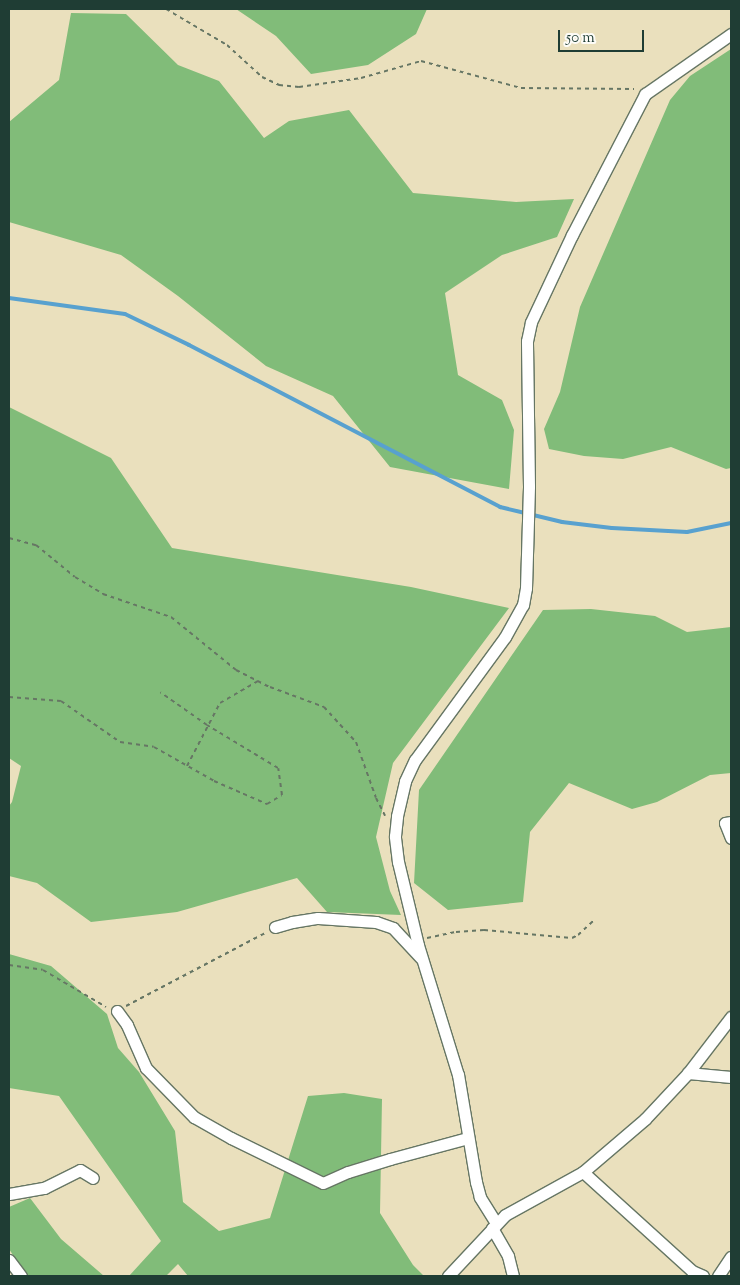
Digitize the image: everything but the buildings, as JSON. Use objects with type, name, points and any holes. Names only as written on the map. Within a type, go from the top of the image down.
[{"type":"street","points":[[513,1276],[508,1256],[480,1197],[458,1075],[418,940],[398,862],[395,836],[405,780],[415,760],[505,637],[523,605],[526,588],[529,486],[527,341],[531,322],[572,235],[646,94],[731,34]]},
{"type":"street","points":[[731,822],[725,823],[731,838]]},
{"type":"street","points":[[275,928],[292,922],[318,918],[376,922],[393,928],[424,961]]},
{"type":"street","points":[[117,1011],[127,1025],[146,1068],[194,1116],[231,1138],[323,1183],[348,1172],[382,1161],[468,1138]]},
{"type":"street","points":[[448,1276],[494,1226],[545,1191],[583,1172],[645,1119],[688,1073],[731,1017]]},
{"type":"street","points":[[688,1073],[731,1077]]},
{"type":"street","points":[[9,1194],[44,1188],[80,1170],[92,1178]]},
{"type":"street","points":[[583,1172],[692,1271],[703,1276]]},
{"type":"street","points":[[718,1276],[731,1256]]},
{"type":"street","points":[[9,1260],[21,1276]]},
{"type":"path","points":[[166,9],[227,45],[262,77],[279,85],[299,87],[360,78],[421,61],[521,88],[629,88],[646,94]]},
{"type":"path","points":[[9,538],[36,545],[76,577],[103,594],[172,617],[236,670],[258,681],[324,707],[356,742],[376,798],[395,836]]},
{"type":"path","points":[[187,766],[220,703],[258,681]]},
{"type":"path","points":[[9,697],[61,701],[120,742],[154,748],[214,781],[266,804],[282,794],[278,768],[207,725],[160,692]]},
{"type":"path","points":[[418,940],[440,934],[484,930],[572,938],[593,921]]},
{"type":"path","points":[[9,965],[42,970],[78,989],[111,1010],[117,1011],[275,928]]},
{"type":"green space","points":[[236,9],[427,9],[416,34],[368,65],[311,74],[276,36]]},
{"type":"green space","points":[[71,13],[126,14],[178,65],[219,81],[264,138],[289,121],[349,110],[413,193],[516,202],[574,199],[557,237],[502,255],[445,293],[458,375],[502,400],[514,430],[509,489],[390,467],[333,396],[266,366],[178,296],[121,255],[9,222],[9,122],[59,80]]},
{"type":"green space","points":[[731,49],[731,468],[726,469],[671,447],[623,459],[584,456],[549,449],[544,429],[560,392],[580,307],[670,100],[690,76]]},
{"type":"green space","points":[[9,407],[111,458],[172,548],[411,587],[509,608],[393,763],[376,837],[390,891],[401,915],[327,912],[297,878],[177,912],[91,922],[37,883],[9,876],[9,806],[12,802],[21,766],[9,758]]},
{"type":"green space","points":[[591,609],[655,616],[687,632],[731,627],[731,773],[710,775],[657,802],[632,809],[569,783],[530,832],[523,902],[448,910],[414,883],[419,790],[543,610]]},
{"type":"green space","points":[[9,954],[51,966],[107,1014],[118,1048],[139,1072],[175,1131],[183,1202],[219,1231],[270,1218],[308,1096],[344,1093],[382,1099],[380,1213],[413,1265],[424,1276],[188,1276],[178,1264],[166,1276],[129,1276],[161,1241],[59,1096],[9,1088]]},
{"type":"green space","points":[[30,1198],[61,1239],[104,1276],[27,1276],[9,1249],[9,1207]]},
{"type":"waterway","points":[[9,298],[125,314],[189,345],[500,507],[562,522],[612,528],[687,532],[731,523]]}]
